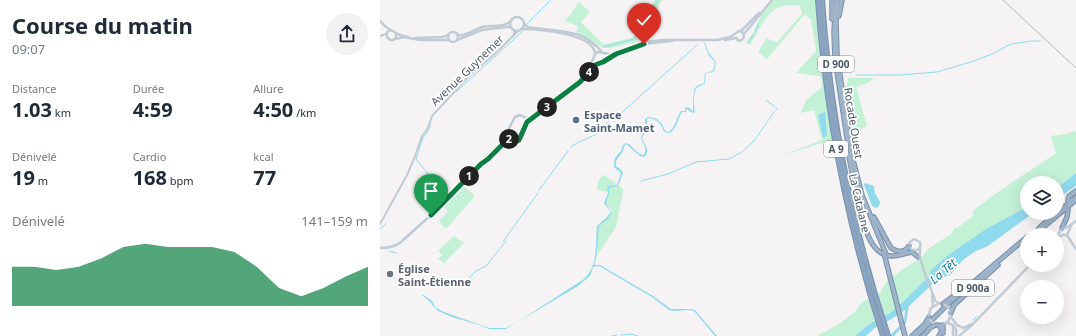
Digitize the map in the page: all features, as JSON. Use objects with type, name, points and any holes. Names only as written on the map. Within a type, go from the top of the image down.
[{"type":"highway","name":"La Catalane","points":[[818,0],[823,57],[834,136],[848,209],[883,336]]},
{"type":"highway","name":"La Catalane","points":[[822,0],[831,93],[843,166],[872,294],[888,336]]},
{"type":"highway","name":"D 900","points":[[832,0],[833,51],[840,93]]},
{"type":"highway","name":"Rocade Ouest","points":[[837,0],[834,44],[840,93],[858,189],[886,256],[906,336]]},
{"type":"highway","name":"Rocade Ouest","points":[[837,0],[837,55],[850,149]]},
{"type":"highway","name":"D 900","points":[[837,55],[838,19],[842,0]]},
{"type":"highway","points":[[850,149],[864,198],[889,245],[892,249],[898,252],[911,249]]},
{"type":"highway","points":[[850,149],[854,184],[873,247],[881,253],[892,256],[912,252],[919,256]]},
{"type":"highway","points":[[1068,201],[1070,195],[1076,191]]},
{"type":"highway","points":[[1064,207],[1076,197]]},
{"type":"highway","points":[[1042,228],[1076,200]]},
{"type":"highway","points":[[1063,228],[1066,222],[1068,209]]},
{"type":"highway","points":[[1039,228],[1048,220]]},
{"type":"highway","name":"D 900a","points":[[951,314],[954,305],[1020,243]]},
{"type":"highway","name":"D 900a","points":[[918,336],[950,302],[1020,246]]},
{"type":"highway","points":[[897,256],[911,249]]},
{"type":"highway","name":"D 900a","points":[[942,304],[997,264]]},
{"type":"highway","points":[[912,336],[930,319]]},
{"type":"highway","points":[[941,336],[944,331],[945,324]]},
{"type":"highway","points":[[923,336],[931,327],[936,325],[942,331],[941,336]]},
{"type":"main road","points":[[478,167],[482,160],[507,136],[507,132],[515,117],[520,116],[530,118],[580,79],[590,67],[598,52],[610,54],[644,42],[670,39],[712,40],[730,37],[735,35],[737,32],[741,32],[771,0]]},
{"type":"main road","points":[[507,136],[515,141],[519,140],[527,122],[580,82],[595,65],[624,51],[651,43],[678,40],[714,42],[736,38],[741,40],[771,0]]},
{"type":"main road","points":[[380,21],[386,27],[400,35],[416,38],[443,37],[453,32],[458,35],[463,35],[478,28],[505,25],[513,18],[517,17],[521,18],[527,27],[568,31],[577,34],[595,44],[606,58],[605,61]]},
{"type":"main road","points":[[511,21],[512,29]]},
{"type":"main road","points":[[520,30],[524,24]]},
{"type":"main road","points":[[386,27],[387,38],[391,40],[404,38],[420,40],[449,40],[452,42],[482,30],[506,27],[512,29],[570,35],[590,45],[595,50],[596,62],[599,63]]},
{"type":"main road","points":[[387,33],[391,30]]},
{"type":"main road","points":[[395,39],[397,36],[396,33]]},
{"type":"main road","points":[[448,35],[449,40]]},
{"type":"main road","points":[[457,40],[458,35]]},
{"type":"main road","points":[[526,118],[527,122]]},
{"type":"main road","points":[[380,248],[388,248],[398,245],[431,215],[463,181],[510,139]]},
{"type":"main road","points":[[1076,221],[1068,231],[1067,235],[1076,249]]},
{"type":"main road","points":[[1064,228],[1072,225]]},
{"type":"main road","points":[[1064,230],[1068,231]]},
{"type":"main road","points":[[911,249],[911,241],[916,239],[921,244],[919,256]]},
{"type":"main road","points":[[911,249],[917,250],[920,248]]},
{"type":"main road","points":[[911,249],[919,256],[934,301],[933,306],[929,311],[930,319],[936,325],[953,325],[957,328],[963,328],[974,323]]},
{"type":"main road","points":[[957,336],[963,333],[974,323],[1023,272]]},
{"type":"main road","points":[[934,301],[949,308],[957,328],[957,336]]},
{"type":"main road","points":[[933,306],[942,304]]},
{"type":"main road","points":[[945,324],[951,314]]},
{"type":"main road","points":[[953,325],[957,336]]},
{"type":"main road","points":[[963,328],[963,333]]},
{"type":"street","name":"Avenue Guynemer","points":[[512,29],[514,36]]},
{"type":"street","name":"Avenue Guynemer","points":[[380,224],[414,159],[422,136],[428,128],[432,116],[469,76],[520,30]]},
{"type":"street","points":[[381,36],[387,33]]},
{"type":"street","points":[[381,36],[387,38]]},
{"type":"green space","points":[[655,0],[662,0],[636,42],[610,48],[604,48],[576,32],[578,26],[564,21],[579,2],[590,12],[581,22],[603,44],[632,38]]},
{"type":"green space","points":[[773,0],[816,0],[821,57],[832,140],[783,155],[822,140],[814,110],[800,113],[807,99],[822,87],[821,78],[819,76],[796,73],[816,51],[811,20],[805,14],[767,59],[758,52],[767,38],[777,42],[802,14],[800,6],[781,6],[774,10],[764,21],[750,45],[746,42],[754,32],[762,13]]},
{"type":"green space","points":[[848,78],[874,78],[868,83],[856,87],[867,126],[853,133],[846,88]]},
{"type":"green space","points":[[1076,131],[1076,173],[1064,182],[1064,176],[1022,176],[1056,153],[1051,136]]},
{"type":"green space","points":[[604,175],[617,184],[607,188],[608,192],[597,190],[598,182]]},
{"type":"green space","points":[[1020,177],[1020,211],[986,229],[931,270],[927,278],[902,304],[890,313],[869,324],[855,336],[817,336],[839,324],[856,311],[860,304],[880,293],[888,280],[922,257],[928,249],[951,234],[955,228],[973,216],[973,211]]},
{"type":"green space","points":[[462,185],[475,196],[446,229],[439,221],[448,211],[442,205]]},
{"type":"green space","points":[[618,185],[623,189],[623,192],[616,227],[598,254],[597,242],[599,226],[612,213],[611,209],[606,203],[609,188]]},
{"type":"green space","points":[[454,236],[464,243],[444,263],[438,259],[442,255],[438,251]]},
{"type":"water","points":[[704,43],[716,62],[714,72],[706,73],[705,83],[698,87],[695,91],[695,112],[693,113],[686,109],[686,112],[682,112],[676,125],[670,133],[664,132],[662,126],[656,120],[648,118],[647,128],[642,138],[647,148],[646,155],[644,157],[640,156],[626,144],[622,153],[617,159],[616,166],[623,173],[618,186],[609,188],[609,193],[606,203],[612,213],[607,220],[599,226],[596,260],[594,265],[600,265],[653,296],[671,309],[695,310],[717,336],[715,336],[694,311],[669,310],[652,297],[599,266],[593,267],[590,276],[578,286],[506,329],[489,329],[452,317],[438,311],[422,295],[432,301],[436,308],[444,312],[489,328],[506,328],[584,279],[589,273],[594,261],[597,226],[611,212],[604,203],[608,193],[607,188],[608,186],[617,185],[621,173],[614,167],[615,158],[621,151],[623,145],[626,143],[641,154],[643,155],[645,153],[646,149],[641,138],[645,127],[645,119],[648,117],[654,118],[659,121],[662,125],[665,131],[669,132],[675,124],[681,111],[685,111],[685,108],[688,107],[693,111],[694,90],[698,85],[704,83],[705,73],[713,71],[715,62],[709,56]]},
{"type":"water","points":[[825,112],[827,135],[823,138],[818,115]]},
{"type":"water","points":[[1076,173],[1076,186],[1064,194],[1064,182]]},
{"type":"water","points":[[865,183],[874,186],[875,193],[880,202],[879,206],[876,208],[872,206],[864,185]]},
{"type":"water","name":"La Têt","points":[[1020,211],[1020,220],[1023,220],[988,246],[974,252],[963,260],[951,274],[936,281],[909,306],[906,323],[894,336],[889,336],[904,322],[905,310],[890,320],[878,325],[866,336],[855,336],[869,324],[890,313],[927,278],[931,270],[947,256],[986,229]]},
{"type":"waterway","points":[[527,24],[551,0]]},
{"type":"waterway","points":[[604,47],[634,39],[658,0]]},
{"type":"waterway","points":[[755,32],[758,24]]},
{"type":"waterway","points":[[456,92],[523,31]]},
{"type":"waterway","points":[[748,43],[754,34]]},
{"type":"waterway","points":[[588,41],[593,45]]},
{"type":"waterway","points":[[856,75],[901,75],[937,72],[974,61],[1011,44],[1040,41]]},
{"type":"waterway","points":[[571,147],[601,131],[611,117],[618,116],[697,45]]},
{"type":"waterway","points":[[766,100],[775,107]]},
{"type":"waterway","points":[[641,181],[668,174],[696,162],[729,159],[742,152],[754,141],[774,112]]},
{"type":"waterway","points":[[430,124],[430,128],[423,138],[416,159],[436,184],[443,199]]},
{"type":"waterway","points":[[539,190],[568,151]]},
{"type":"waterway","points":[[515,225],[538,193]]},
{"type":"waterway","points":[[380,229],[386,224]]},
{"type":"waterway","points":[[503,242],[514,226]]},
{"type":"waterway","points":[[469,278],[476,271],[486,266],[506,241]]},
{"type":"waterway","points":[[389,251],[396,253]]},
{"type":"waterway","points":[[973,320],[977,316]]},
{"type":"waterway","points":[[621,335],[631,334],[638,336]]},
{"type":"waterway","points":[[611,336],[617,335]]},
{"type":"railway","points":[[1003,0],[1076,68]]},
{"type":"place","name":"Espace Saint-Mamet","points":[[576,120]]},
{"type":"place","name":"Église Saint-Étienne","points":[[390,274]]},
{"type":"route","points":[[431,215],[465,179],[506,141],[510,139],[515,141],[519,140],[527,122],[580,82],[595,65],[602,63],[616,54],[644,44]]}]
